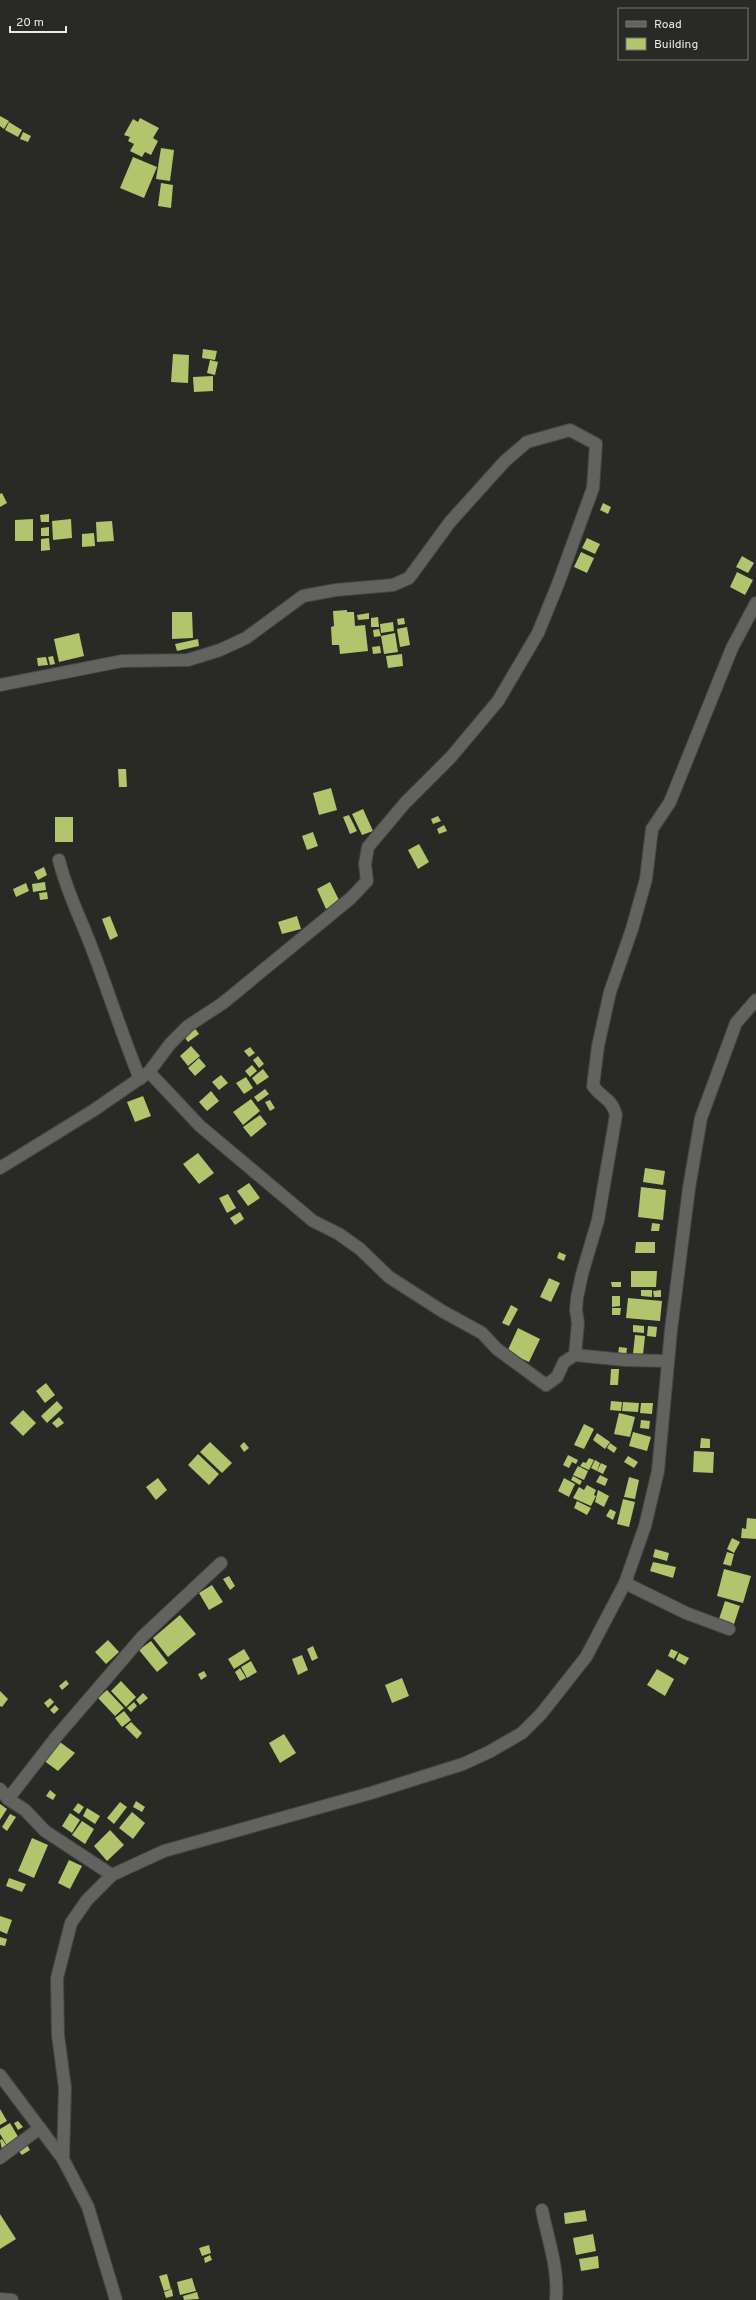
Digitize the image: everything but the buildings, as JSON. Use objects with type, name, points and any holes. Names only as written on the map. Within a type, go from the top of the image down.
[{"type":"street","points":[[0,685],[122,661],[188,660],[220,650],[246,638],[303,596],[336,590],[393,586],[409,578],[450,522],[505,461],[527,442],[570,430],[596,444],[593,488],[558,584],[538,632],[498,701],[451,757],[405,803],[368,847],[365,864],[366,881],[352,898],[223,1003],[188,1026],[170,1044],[145,1076],[94,1110],[0,1168]]},
{"type":"street","points":[[575,1355],[578,1323],[576,1310],[577,1298],[582,1274],[598,1220],[616,1115],[608,1098],[598,1092],[593,1086],[610,992],[632,929],[646,879],[652,828],[670,802],[732,648],[756,603]]},
{"type":"street","points":[[59,860],[64,883],[91,947],[120,1029],[145,1076],[200,1126],[313,1221],[338,1234],[360,1249],[389,1277],[442,1311],[482,1333],[497,1349],[546,1385],[558,1377],[564,1362],[575,1355],[625,1360],[668,1361]]},
{"type":"street","points":[[63,2159],[65,2088],[58,2035],[57,1978],[71,1923],[87,1900],[112,1875],[164,1851],[371,1794],[463,1764],[522,1733],[541,1714],[586,1657],[625,1583],[645,1526],[658,1471],[668,1361],[689,1188],[701,1118],[736,1023],[756,1000]]},
{"type":"street","points":[[8,1799],[57,1736],[142,1637],[221,1563]]},
{"type":"street","points":[[625,1583],[686,1612],[729,1629]]},
{"type":"street","points":[[0,1789],[8,1799],[25,1810],[45,1831],[112,1875]]},
{"type":"street","points":[[0,2075],[63,2159],[88,2207],[116,2300]]},
{"type":"street","points":[[0,2158],[40,2128]]},
{"type":"street","points":[[542,2210],[555,2260],[557,2287],[556,2300]]},
{"type":"street","points":[[0,2299],[12,2300]]}]
